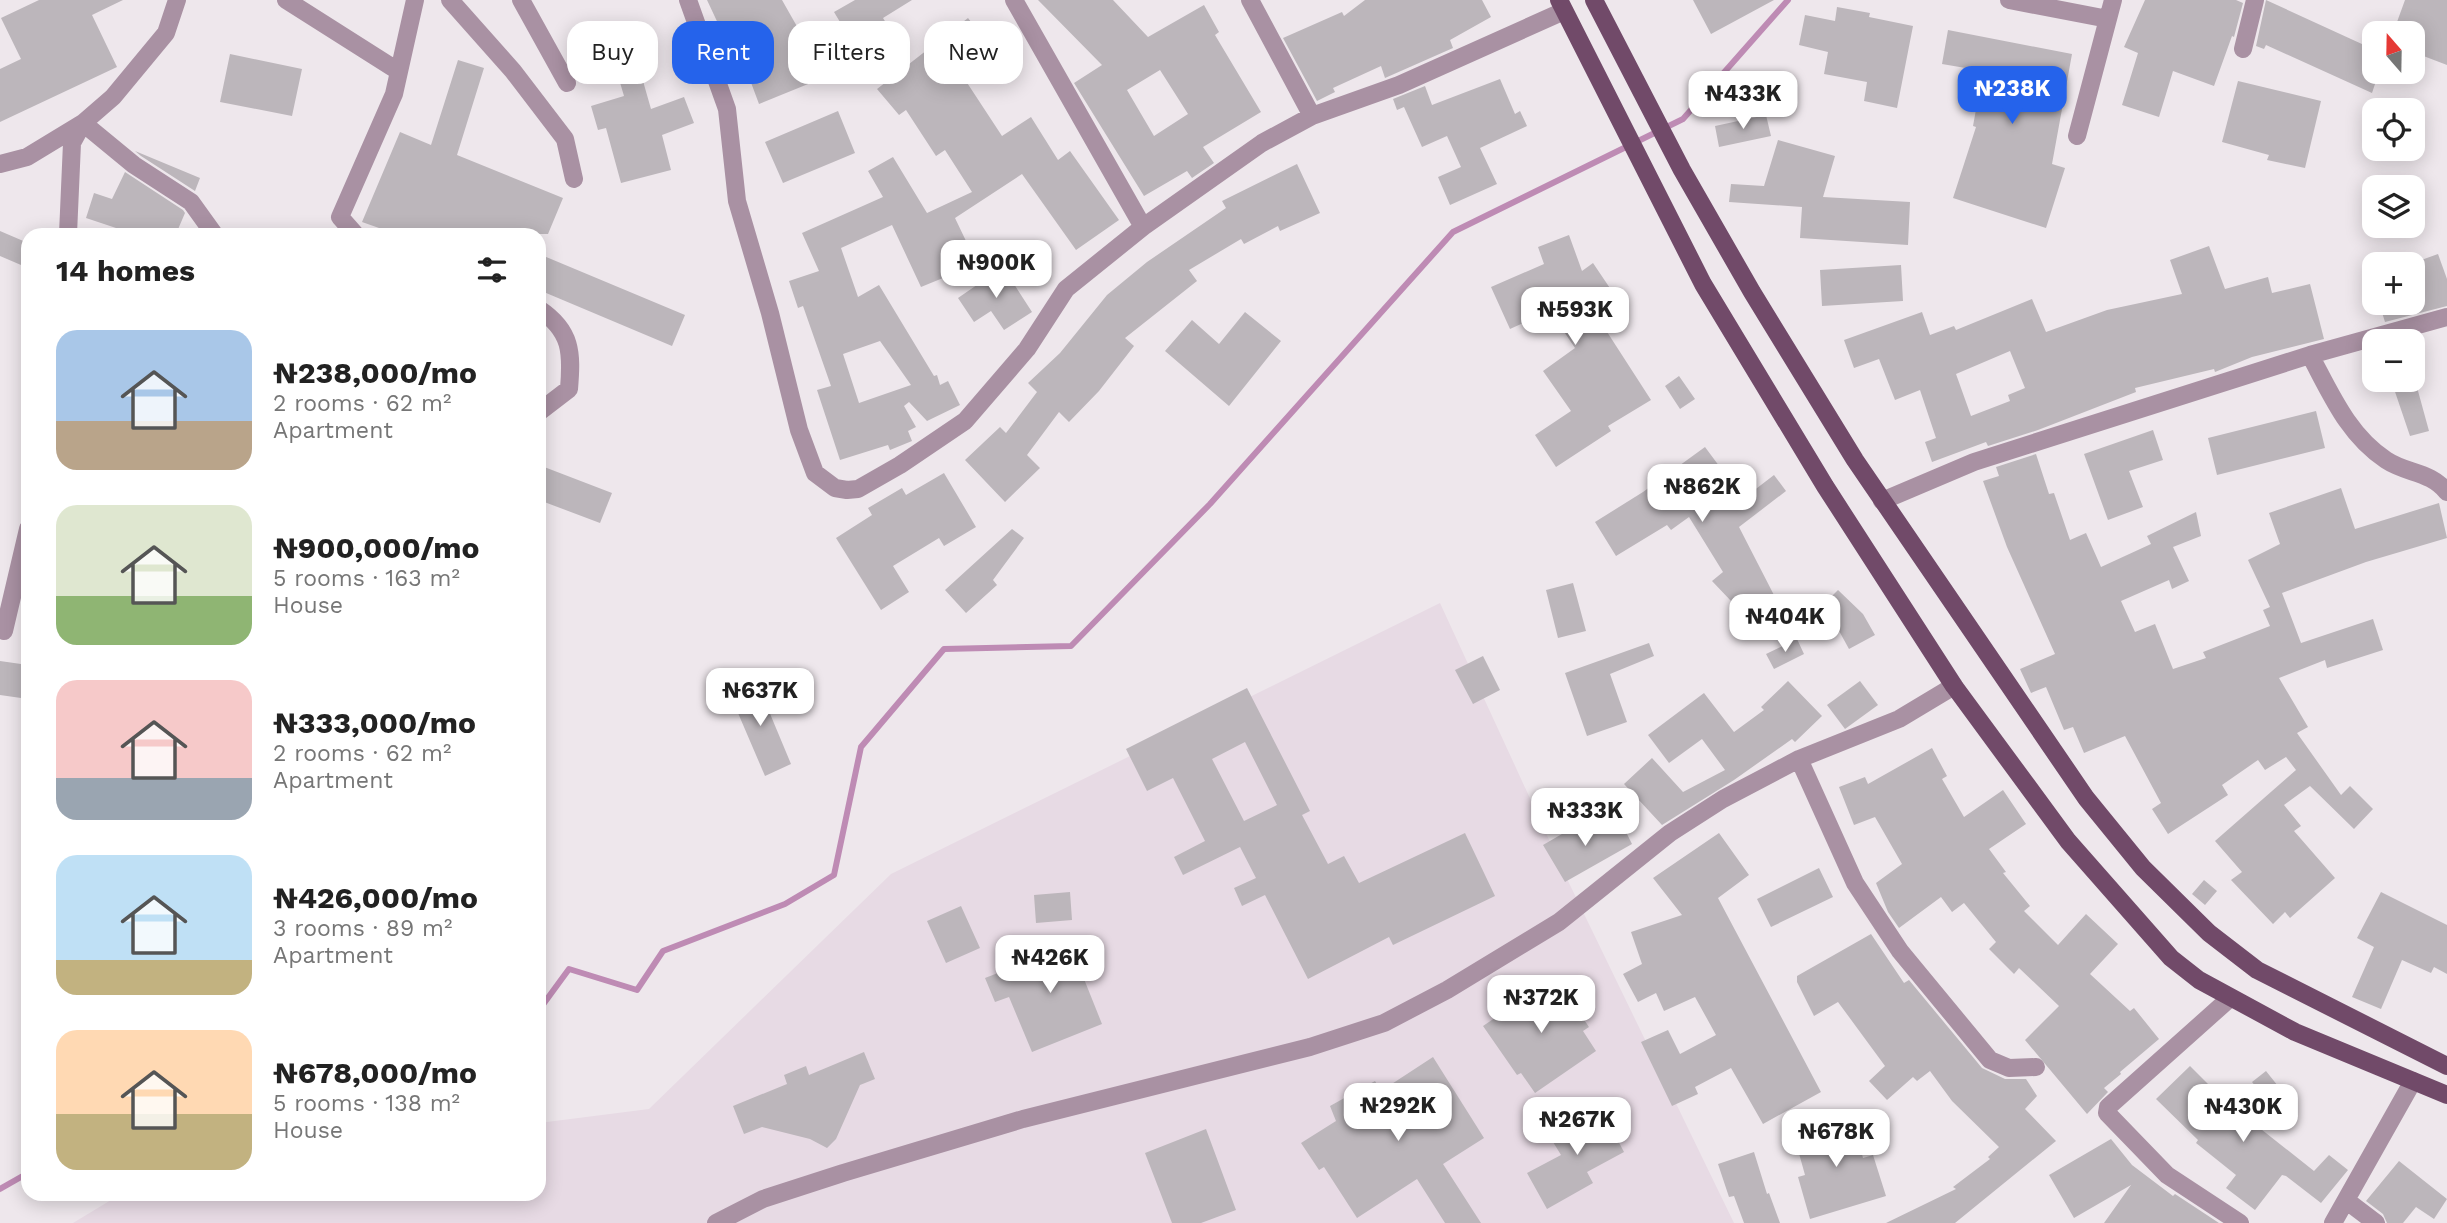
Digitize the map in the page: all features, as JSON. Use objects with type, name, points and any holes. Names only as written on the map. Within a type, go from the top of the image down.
[{"type":"main road","points":[[1594,0],[1682,170],[1752,292],[1882,501],[2086,798],[2143,868],[2209,933],[2257,970],[2447,1066]]},
{"type":"main road","points":[[1562,5],[1703,284],[1817,474],[1954,686],[2068,841],[2171,958],[2229,999],[2295,1032],[2447,1095]]},
{"type":"street","points":[[0,164],[27,157],[83,122],[113,97],[166,33],[177,0]]},
{"type":"street","points":[[286,0],[398,71]]},
{"type":"street","points":[[350,228],[340,217],[394,94],[415,0]]},
{"type":"street","points":[[450,0],[513,71],[565,139],[574,179]]},
{"type":"street","points":[[521,0],[567,83]]},
{"type":"street","points":[[688,0],[727,109],[737,201],[770,313],[799,430],[815,473],[835,488],[858,489],[965,421],[1027,349],[1066,289],[1143,227],[1262,144],[1312,116],[1399,85],[1562,5]]},
{"type":"street","points":[[1014,0],[1143,227]]},
{"type":"street","points":[[1250,0],[1312,116]]},
{"type":"street","points":[[2009,0],[2108,19]]},
{"type":"street","points":[[2077,135],[2113,0]]},
{"type":"street","points":[[2243,49],[2255,0]]},
{"type":"street","points":[[68,228],[72,143],[83,122]]},
{"type":"street","points":[[83,122],[134,165],[191,202],[210,228]]},
{"type":"street","points":[[546,314],[573,351],[569,389],[546,407]]},
{"type":"street","points":[[1882,501],[1974,462],[2310,355],[2447,317]]},
{"type":"street","points":[[2310,355],[2338,406],[2362,442],[2389,462],[2435,478],[2447,492]]},
{"type":"street","points":[[4,631],[21,574]]},
{"type":"street","points":[[716,1223],[763,1199],[1023,1119],[1310,1047],[1384,1023],[1447,990],[1559,922],[1670,833],[1723,799],[1799,760],[1899,719],[1954,686]]},
{"type":"street","points":[[1799,760],[1855,883],[1900,951],[1990,1060],[2009,1068],[2036,1067]]},
{"type":"street","points":[[2229,999],[2108,1107],[2107,1112],[2167,1175],[2241,1223]]},
{"type":"street","points":[[2333,1223],[2413,1081]]},
{"type":"street","points":[[2347,1201],[2376,1223]]},
{"type":"shaded area","points":[[1440,603],[1569,883],[1734,1223],[73,1223],[109,1201],[546,1201],[546,1122],[649,1109],[891,874]]},
{"type":"building","points":[[39,0],[123,0],[92,15],[117,67],[0,122],[0,69],[21,59],[1,18]]},
{"type":"building","points":[[707,0],[782,0],[794,21],[788,21],[788,84],[808,84],[759,104],[752,84],[774,84],[774,21],[717,21]]},
{"type":"building","points":[[855,0],[912,0],[883,18],[885,21],[839,21],[834,12]]},
{"type":"building","points":[[1038,0],[1113,0],[1148,37],[1204,5],[1219,32],[1215,35],[1261,112],[1203,147],[1214,163],[1192,178],[1187,171],[1144,196],[1074,83],[1102,65]],"holes":[[[1160,70],[1188,114],[1154,136],[1127,90]]]},
{"type":"building","points":[[1365,0],[1482,0],[1491,17],[1450,40],[1453,48],[1385,78],[1381,66],[1333,88],[1335,92],[1317,101],[1283,38],[1342,12],[1344,16]]},
{"type":"building","points":[[1693,0],[1774,0],[1711,34]]},
{"type":"building","points":[[2145,0],[2236,0],[2243,3],[2234,37],[2232,36],[2214,86],[2173,71],[2159,117],[2122,105],[2138,53],[2124,47]]},
{"type":"building","points":[[2266,0],[2362,44],[2362,84],[2375,84],[2372,93],[2266,45],[2264,49],[2256,46]]},
{"type":"building","points":[[2405,0],[2447,0],[2447,65],[2426,57],[2426,21],[2397,21]]},
{"type":"building","points":[[1837,7],[1870,13],[1869,17],[1913,26],[1897,108],[1864,101],[1867,82],[1824,74],[1828,52],[1799,45],[1805,15],[1835,21]]},
{"type":"building","points":[[1948,30],[2072,54],[2052,164],[2065,168],[2046,228],[1953,198],[1976,127],[1973,126],[1983,71],[1942,64]]},
{"type":"building","points":[[924,52],[924,84],[968,84],[1002,136],[1031,117],[1058,160],[1070,151],[1119,220],[1076,250],[1022,174],[955,218],[977,264],[921,287],[892,225],[841,248],[858,297],[879,285],[934,376],[937,375],[940,385],[948,381],[960,405],[927,421],[909,402],[904,406],[916,427],[908,431],[912,441],[890,450],[888,445],[840,460],[817,390],[831,386],[803,306],[798,308],[789,281],[819,271],[802,233],[883,197],[868,171],[893,157],[927,213],[972,192],[945,150],[936,156],[906,110],[899,115],[877,89],[883,84],[910,84],[910,63]],"holes":[[[880,341],[911,385],[859,403],[843,354]]]},
{"type":"building","points":[[230,54],[302,69],[292,116],[220,102]]},
{"type":"building","points":[[458,60],[484,68],[457,155],[563,198],[548,234],[546,228],[379,228],[362,222],[400,132],[431,145]]},
{"type":"building","points":[[1500,79],[1515,114],[1520,111],[1527,126],[1480,148],[1497,184],[1450,205],[1438,177],[1461,167],[1447,136],[1422,147],[1404,107],[1397,110],[1393,99],[1425,86],[1432,105]]},
{"type":"building","points":[[2238,81],[2321,101],[2305,168],[2267,160],[2269,155],[2222,142]]},
{"type":"building","points":[[620,84],[644,84],[651,109],[684,97],[694,123],[662,135],[671,170],[621,183],[606,128],[598,130],[591,106],[624,96]]},
{"type":"building","points":[[838,111],[855,153],[783,183],[765,142]]},
{"type":"building","points":[[1766,115],[1771,136],[1719,147],[1715,126]]},
{"type":"building","points":[[1778,140],[1835,156],[1823,197],[1910,202],[1908,245],[1800,238],[1802,207],[1729,202],[1731,184],[1764,186]]},
{"type":"building","points":[[135,151],[200,178],[195,191],[141,156]]},
{"type":"building","points":[[1297,164],[1320,213],[1280,231],[1278,226],[1244,244],[1241,239],[1189,270],[1197,281],[1125,338],[1134,346],[1099,391],[1069,422],[1059,412],[1027,455],[1040,468],[1005,502],[965,460],[1000,427],[1006,433],[1037,392],[1028,383],[1060,353],[1107,295],[1147,262],[1226,208],[1222,201]]},
{"type":"building","points":[[125,172],[185,213],[179,228],[116,228],[86,218],[94,193],[112,199]]},
{"type":"building","points":[[0,231],[21,240],[21,265],[0,256]]},
{"type":"building","points":[[1569,235],[1582,271],[1593,263],[1622,306],[1600,321],[1651,400],[1608,426],[1611,431],[1556,467],[1535,435],[1571,411],[1543,371],[1575,348],[1550,311],[1510,329],[1491,287],[1544,264],[1538,247]]},
{"type":"building","points":[[2209,246],[2225,289],[2268,277],[2272,293],[2310,284],[2324,339],[2252,357],[2215,372],[2214,369],[2135,388],[2136,392],[2038,430],[1988,446],[1986,442],[1932,462],[1925,442],[1936,438],[1920,390],[1895,400],[1879,359],[1854,368],[1844,340],[1922,312],[1930,335],[1954,326],[1956,330],[2032,299],[2046,332],[2107,310],[2182,294],[2170,260]],"holes":[[[2010,351],[2025,388],[2008,395],[2010,401],[1971,416],[1956,374]]]},
{"type":"building","points":[[2438,254],[2447,279],[2447,306],[2425,312],[2425,259]]},
{"type":"building","points":[[546,257],[685,315],[672,346],[546,293]]},
{"type":"building","points":[[1901,265],[1903,301],[1822,306],[1820,270]]},
{"type":"building","points":[[1003,267],[1032,312],[1004,330],[991,311],[974,322],[958,298]]},
{"type":"building","points":[[1245,312],[1281,341],[1229,406],[1165,351],[1192,320],[1219,344]]},
{"type":"building","points":[[2383,315],[2412,315],[2385,322]]},
{"type":"building","points":[[1679,376],[1695,399],[1680,409],[1665,386]]},
{"type":"building","points":[[2395,392],[2418,392],[2429,431],[2410,436]]},
{"type":"building","points":[[2316,411],[2325,448],[2217,475],[2208,438]]},
{"type":"building","points":[[2153,430],[2163,460],[2129,471],[2143,507],[2108,520],[2084,454]]},
{"type":"building","points":[[1705,447],[1737,490],[1743,487],[1748,495],[1774,475],[1786,491],[1739,527],[1776,599],[1751,622],[1712,581],[1723,572],[1689,517],[1671,530],[1667,525],[1616,556],[1595,522],[1643,492]]},
{"type":"building","points":[[2036,454],[2049,494],[2054,493],[2070,540],[2086,533],[2101,567],[2151,544],[2147,536],[2196,512],[2201,536],[2173,547],[2189,581],[2172,589],[2169,580],[2121,601],[2135,632],[2155,624],[2173,669],[2206,658],[2203,652],[2270,626],[2263,610],[2270,607],[2248,560],[2280,544],[2269,513],[2341,488],[2355,529],[2439,503],[2447,538],[2366,562],[2282,593],[2301,643],[2373,619],[2383,650],[2327,668],[2325,660],[2279,678],[2308,727],[2297,733],[2341,795],[2350,786],[2373,809],[2354,829],[2310,786],[2284,805],[2301,826],[2294,831],[2335,878],[2290,918],[2285,912],[2273,924],[2231,880],[2242,872],[2215,841],[2296,770],[2286,757],[2265,770],[2258,760],[2222,785],[2228,795],[2168,834],[2152,809],[2161,803],[2125,736],[2084,753],[2073,727],[2064,730],[2046,687],[2031,693],[2020,669],[2055,654],[2007,547],[1983,481],[1999,476],[1996,467]]},
{"type":"building","points":[[546,468],[612,493],[600,523],[546,503]]},
{"type":"building","points":[[944,473],[976,527],[944,546],[939,538],[893,566],[909,592],[881,610],[836,538],[872,515],[868,508],[902,488],[906,495]]},
{"type":"building","points":[[1012,529],[1024,538],[993,580],[997,585],[966,613],[945,590]]},
{"type":"building","points":[[1573,583],[1586,631],[1558,638],[1546,590]]},
{"type":"building","points":[[1838,590],[1863,614],[1875,635],[1849,649],[1838,629],[1818,610]]},
{"type":"building","points":[[1797,639],[1804,654],[1774,669],[1766,654]]},
{"type":"building","points":[[1649,643],[1654,656],[1610,674],[1627,722],[1587,736],[1565,673]]},
{"type":"building","points":[[1483,656],[1500,690],[1473,704],[1455,670]]},
{"type":"building","points":[[0,661],[21,664],[21,698],[0,695]]},
{"type":"building","points":[[756,680],[791,764],[765,776],[729,692]]},
{"type":"building","points":[[1788,681],[1822,716],[1795,742],[1792,739],[1734,780],[1662,825],[1624,784],[1652,758],[1683,792],[1725,770],[1702,739],[1669,763],[1648,735],[1704,693],[1734,732],[1764,710],[1761,707]]},
{"type":"building","points":[[1860,681],[1878,705],[1845,729],[1827,705]]},
{"type":"building","points":[[1247,688],[1310,811],[1302,815],[1328,864],[1344,856],[1359,883],[1465,833],[1495,896],[1393,945],[1389,937],[1308,979],[1265,895],[1242,906],[1234,888],[1256,878],[1240,847],[1183,875],[1174,857],[1205,841],[1173,778],[1147,791],[1126,749]],"holes":[[[1245,742],[1277,805],[1244,821],[1212,759]]]},
{"type":"building","points":[[1932,748],[1947,776],[1942,779],[1964,817],[2003,790],[2026,824],[1989,849],[2006,872],[2003,873],[2030,906],[2024,911],[2058,945],[2086,914],[2118,944],[2090,974],[2130,1011],[2134,1008],[2159,1039],[2104,1088],[2108,1092],[2087,1114],[2025,1040],[2059,1006],[2019,968],[2014,974],[1989,949],[1996,942],[1964,903],[1952,912],[1941,897],[1899,928],[1888,912],[1876,883],[1902,864],[1875,817],[1854,825],[1839,787],[1865,777],[1868,784]]},
{"type":"building","points":[[1586,820],[1592,831],[1610,821],[1616,832],[1624,828],[1632,844],[1565,882],[1543,845]]},
{"type":"building","points":[[1719,833],[1749,875],[1718,898],[1821,1092],[1763,1124],[1731,1068],[1695,1087],[1698,1094],[1672,1106],[1641,1042],[1668,1030],[1680,1054],[1716,1035],[1695,997],[1664,1011],[1656,993],[1638,1002],[1623,974],[1642,964],[1631,932],[1682,915],[1653,878]]},
{"type":"building","points":[[1819,868],[1833,897],[1771,927],[1757,899]]},
{"type":"building","points":[[2204,880],[2217,891],[2205,905],[2192,894]]},
{"type":"building","points":[[1070,892],[1072,920],[1036,923],[1034,895]]},
{"type":"building","points":[[2381,892],[2447,925],[2447,974],[2434,967],[2431,973],[2402,960],[2381,1009],[2352,997],[2374,947],[2357,938]]},
{"type":"building","points":[[961,906],[980,948],[946,963],[927,921]]},
{"type":"building","points":[[1871,934],[1904,983],[1909,980],[1982,1068],[2005,1079],[2026,1079],[2037,1096],[2025,1109],[2056,1141],[1955,1223],[1886,1223],[1956,1189],[1953,1187],[1990,1159],[1988,1157],[1999,1147],[1952,1101],[1930,1071],[1917,1081],[1913,1077],[1887,1100],[1869,1081],[1885,1066],[1838,1002],[1814,1016],[1797,982],[1797,976]]},
{"type":"building","points":[[1086,939],[1095,963],[1080,969],[1102,1024],[1032,1052],[1009,997],[995,1002],[985,978]]},
{"type":"building","points":[[1555,977],[1589,1027],[1583,1031],[1596,1051],[1535,1093],[1521,1073],[1517,1075],[1483,1026],[1511,1007],[1507,1001],[1521,991],[1526,997]]},
{"type":"building","points":[[864,1052],[875,1079],[860,1085],[836,1139],[827,1148],[810,1139],[762,1127],[744,1134],[733,1106],[787,1084],[784,1075],[806,1066],[809,1075]]},
{"type":"building","points":[[1433,1057],[1484,1138],[1443,1164],[1481,1223],[1445,1223],[1417,1179],[1357,1218],[1324,1167],[1319,1170],[1301,1143],[1336,1121],[1330,1106],[1375,1081],[1381,1091]]},
{"type":"building","points":[[2190,1066],[2223,1099],[2314,1171],[2329,1155],[2348,1170],[2321,1203],[2282,1175],[2255,1210],[2226,1188],[2236,1175],[2196,1143],[2198,1140],[2156,1099]]},
{"type":"building","points":[[2266,1071],[2278,1086],[2264,1097],[2252,1082]]},
{"type":"building","points":[[1603,1097],[1613,1115],[1606,1118],[1624,1152],[1587,1172],[1593,1183],[1547,1209],[1527,1173],[1561,1155],[1553,1142],[1590,1120],[1583,1108]]},
{"type":"building","points":[[1852,1116],[1863,1158],[1873,1155],[1886,1196],[1810,1219],[1798,1177],[1805,1175],[1793,1132]]},
{"type":"building","points":[[1206,1129],[1236,1210],[1201,1223],[1172,1223],[1145,1153]]},
{"type":"building","points":[[2111,1139],[2132,1165],[2173,1196],[2175,1194],[2219,1223],[2104,1223],[2131,1185],[2074,1218],[2049,1175]]},
{"type":"building","points":[[1754,1152],[1767,1194],[1769,1193],[1780,1223],[1744,1223],[1734,1196],[1729,1197],[1718,1164]]},
{"type":"building","points":[[2399,1161],[2447,1199],[2434,1219],[2416,1207],[2403,1223],[2387,1223],[2383,1214],[2366,1201]]},
{"type":"waterway","points":[[546,1000],[569,969],[637,990],[663,951],[785,904],[834,875],[861,747],[944,649],[1071,646],[1210,504],[1453,232],[1683,119],[1788,0]]},
{"type":"waterway","points":[[0,1189],[21,1177]]}]
